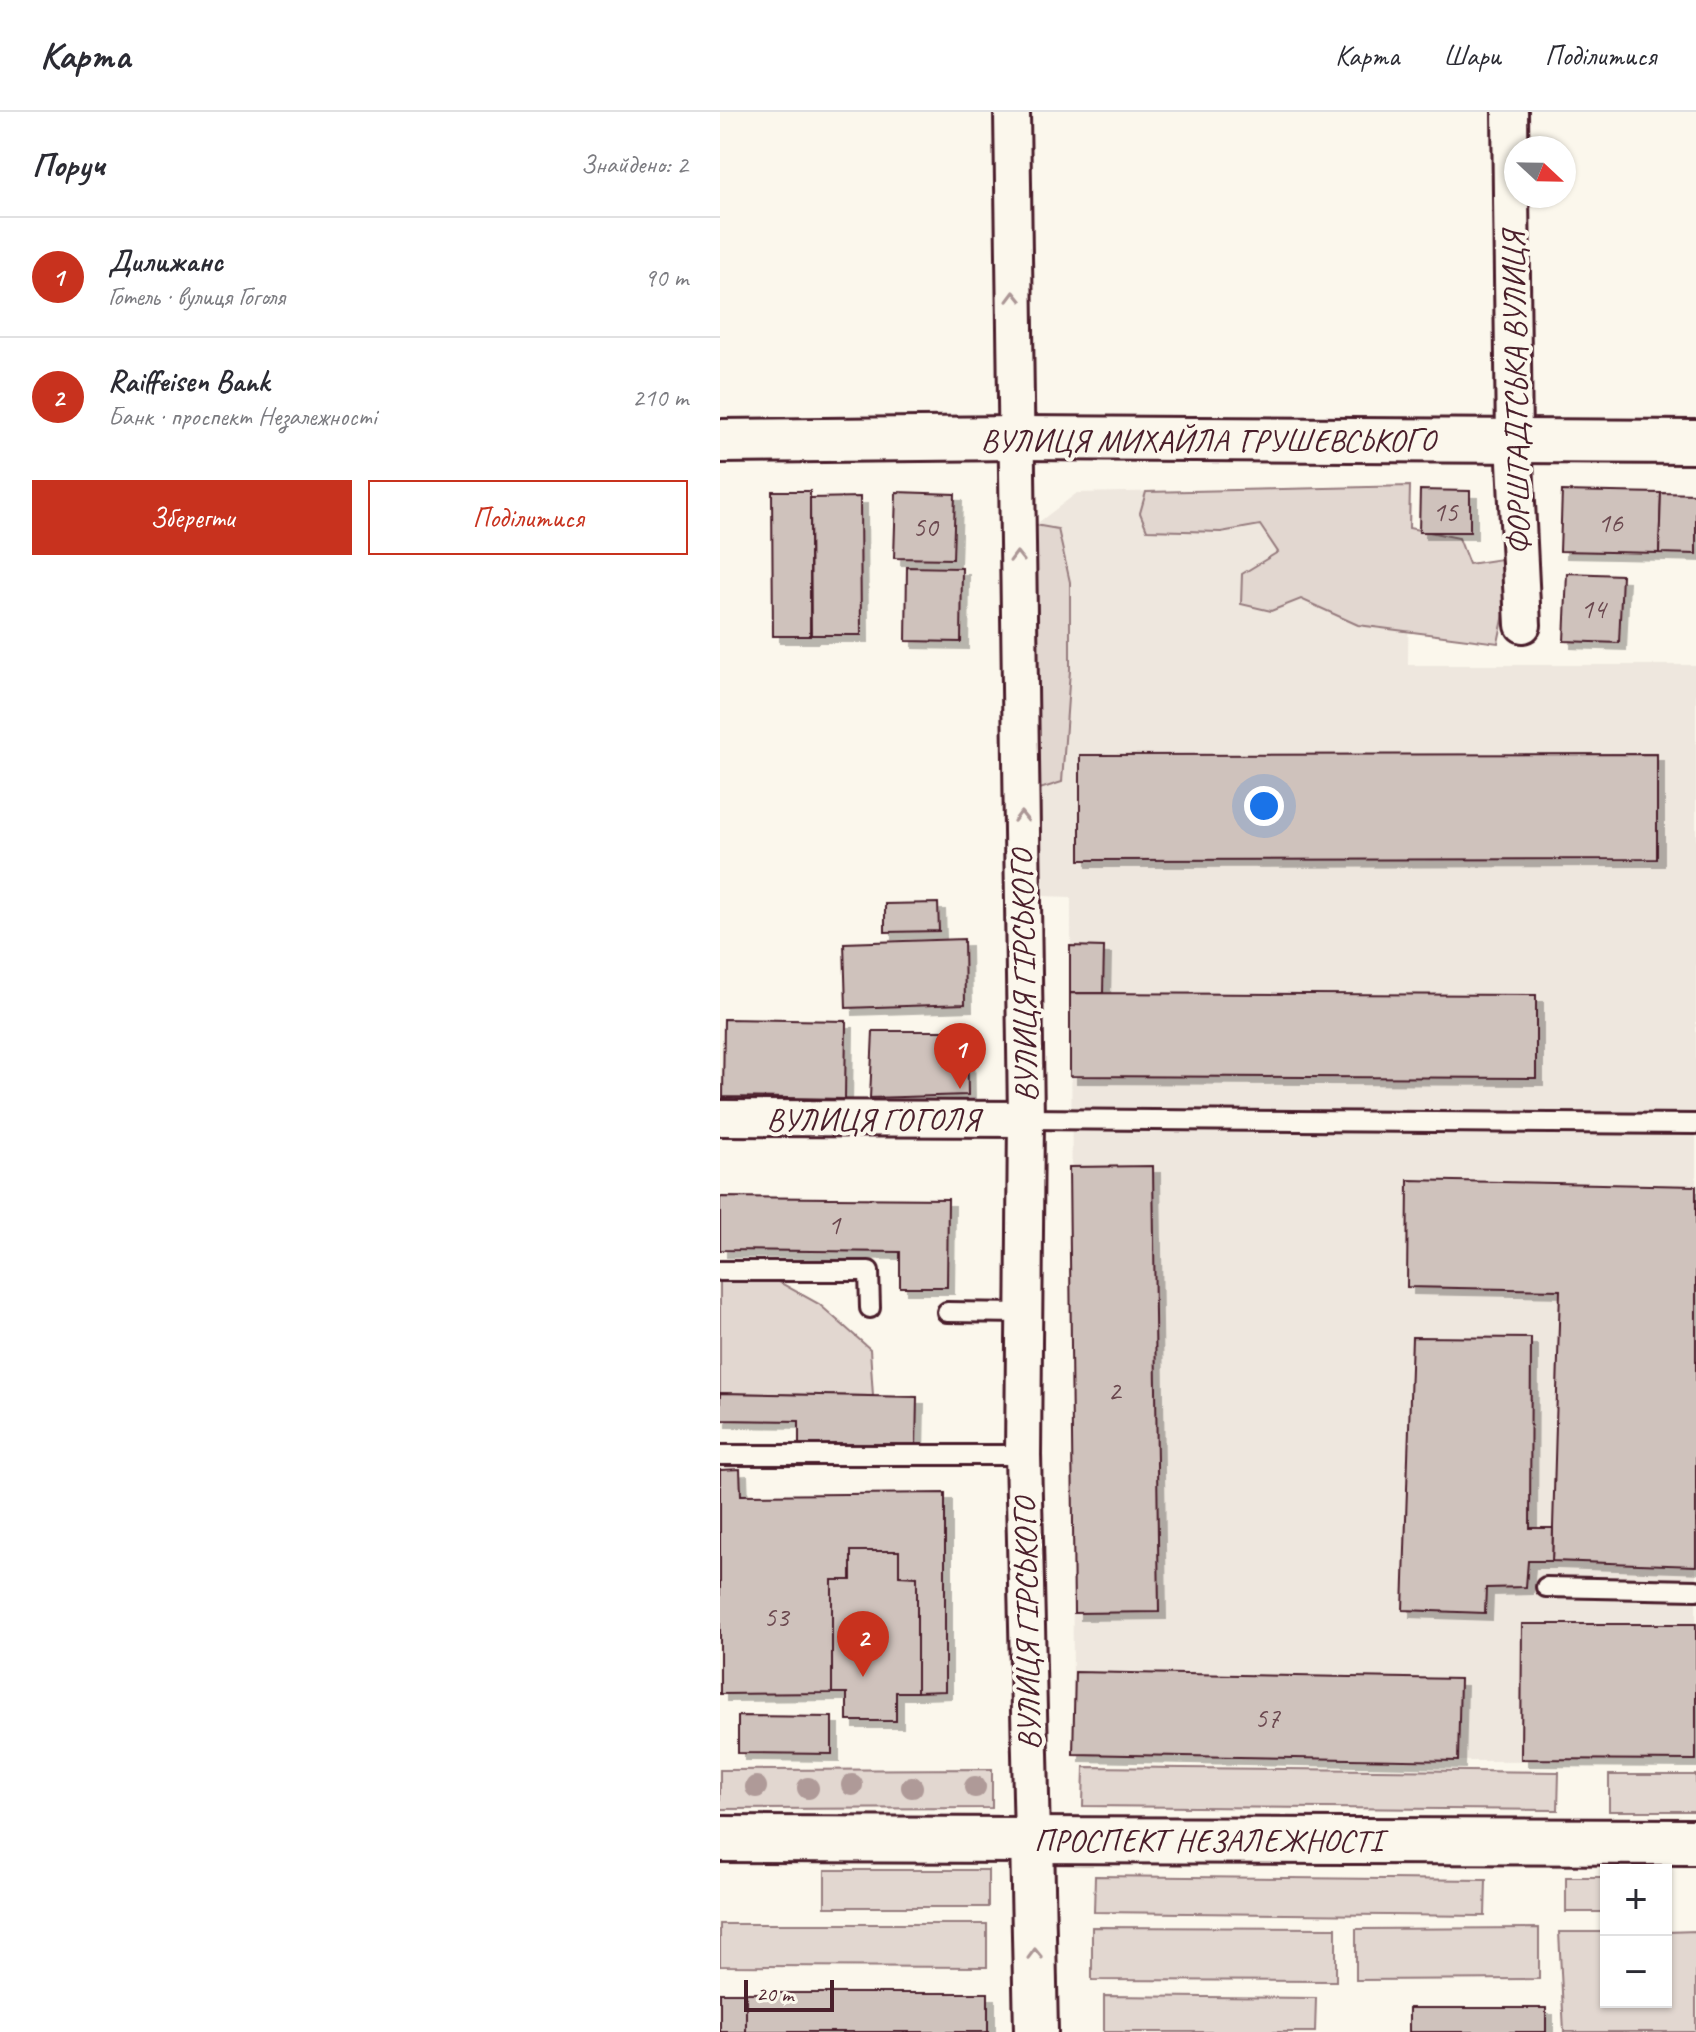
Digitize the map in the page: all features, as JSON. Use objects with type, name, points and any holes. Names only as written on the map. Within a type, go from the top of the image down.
[{"type":"main road","name":"ПРОСПЕКТ НЕЗАЛЕЖНОСТІ","points":[[720,1839],[1696,1842]]},
{"type":"street","name":"ВУЛИЦЯ ГІРСЬКОГО","points":[[1012,112],[1026,1119],[1023,1455],[1032,1839]]},
{"type":"street","name":"ФОРШТАДТСЬКА ВУЛИЦЯ","points":[[1510,112],[1514,441],[1523,625]]},
{"type":"street","name":"ВУЛИЦЯ МИХАЙЛА ГРУШЕВСЬКОГО","points":[[720,441],[1016,438],[1696,442]]},
{"type":"street","name":"ВУЛИЦЯ ГОГОЛЯ","points":[[720,1118],[1026,1119]]},
{"type":"street","points":[[1032,1839],[1036,2032]]},
{"type":"lane","points":[[1026,1119],[1696,1124]]},
{"type":"lane","points":[[720,1271],[869,1271],[870,1308]]},
{"type":"lane","points":[[947,1312],[1024,1313]]},
{"type":"lane","points":[[720,1455],[1023,1455]]},
{"type":"lane","points":[[1546,1587],[1696,1590]]},
{"type":"shaded area","points":[[1410,486],[1408,665],[1696,665],[1696,1760],[1458,1761],[1073,1754],[1071,897],[1042,896],[1035,525],[1077,493]]},
{"type":"shaded area","points":[[1410,486],[1409,528],[1459,538],[1469,564],[1501,559],[1512,576],[1498,643],[1358,625],[1301,599],[1271,611],[1241,604],[1242,574],[1278,552],[1260,525],[1221,532],[1147,530],[1140,513],[1146,492]]},
{"type":"shaded area","points":[[1035,525],[1058,529],[1070,582],[1070,670],[1062,782],[1040,789]]},
{"type":"shaded area","points":[[772,1278],[819,1304],[870,1349],[873,1396],[720,1393],[720,1282]]},
{"type":"shaded area","points":[[1084,1767],[1559,1772],[1558,1810],[1083,1806]]},
{"type":"shaded area","points":[[992,1769],[992,1808],[720,1809],[720,1770]]},
{"type":"shaded area","points":[[1609,1775],[1696,1775],[1696,1811],[1609,1811]]},
{"type":"shaded area","points":[[825,1870],[988,1870],[988,1907],[825,1907]]},
{"type":"shaded area","points":[[1095,1876],[1486,1880],[1485,1916],[1094,1912]]},
{"type":"shaded area","points":[[1566,1877],[1600,1877],[1600,1912],[1566,1912]]},
{"type":"shaded area","points":[[720,1924],[987,1924],[987,1967],[720,1966]]},
{"type":"shaded area","points":[[1092,1927],[1336,1928],[1336,1981],[1092,1980]]},
{"type":"shaded area","points":[[1539,1928],[1539,1979],[1356,1980],[1356,1929]]},
{"type":"shaded area","points":[[1696,1931],[1696,2032],[1564,2032],[1559,1932],[1600,1932],[1600,2008],[1672,2008],[1672,1932]]},
{"type":"shaded area","points":[[1104,1996],[1316,1998],[1315,2032],[1104,2032]]},
{"type":"building","points":[[1420,490],[1470,491],[1470,532],[1419,532]]},
{"type":"building","points":[[772,491],[810,491],[810,636],[773,636]]},
{"type":"building","points":[[1562,491],[1661,493],[1659,553],[1560,551]]},
{"type":"building","points":[[896,492],[955,494],[953,559],[894,558]]},
{"type":"building","points":[[1661,493],[1696,494],[1696,554],[1659,553]]},
{"type":"building","points":[[860,497],[861,635],[811,635],[810,498]]},
{"type":"building","points":[[907,567],[962,568],[961,642],[906,641]]},
{"type":"building","points":[[1567,573],[1622,575],[1619,643],[1564,641]]},
{"type":"building","points":[[1657,754],[1657,859],[1080,860],[1080,755]]},
{"type":"building","points":[[938,903],[939,931],[885,932],[885,904]]},
{"type":"building","points":[[964,939],[965,1004],[846,1008],[844,943]]},
{"type":"building","points":[[1070,946],[1104,947],[1103,993],[1070,993]]},
{"type":"building","points":[[1070,993],[1536,995],[1536,1078],[1070,1076]]},
{"type":"building","points":[[724,1019],[846,1021],[845,1099],[723,1097]]},
{"type":"building","points":[[873,1031],[967,1031],[968,1095],[870,1098]]},
{"type":"building","points":[[1153,1166],[1159,1612],[1074,1613],[1069,1167]]},
{"type":"building","points":[[1408,1180],[1696,1186],[1696,1566],[1552,1561],[1560,1290],[1407,1287]]},
{"type":"building","points":[[720,1197],[948,1199],[947,1287],[900,1287],[900,1252],[720,1250]]},
{"type":"building","points":[[1412,1337],[1531,1338],[1530,1528],[1553,1528],[1552,1561],[1528,1561],[1526,1587],[1486,1588],[1485,1613],[1403,1610]]},
{"type":"building","points":[[720,1393],[917,1397],[916,1448],[799,1446],[799,1421],[720,1420]]},
{"type":"building","points":[[740,1469],[741,1495],[945,1493],[945,1691],[917,1692],[917,1577],[899,1576],[899,1551],[851,1551],[851,1580],[832,1580],[832,1693],[720,1694],[720,1470]]},
{"type":"building","points":[[851,1551],[899,1551],[899,1576],[917,1577],[917,1692],[896,1692],[896,1721],[847,1721],[847,1693],[832,1693],[832,1580],[851,1580]]},
{"type":"building","points":[[1522,1624],[1696,1624],[1696,1760],[1521,1759]]},
{"type":"building","points":[[1075,1672],[1460,1679],[1458,1761],[1073,1754]]},
{"type":"building","points":[[738,1716],[832,1717],[832,1754],[738,1753]]},
{"type":"building","points":[[720,1993],[746,1993],[746,2032],[720,2032]]},
{"type":"building","points":[[746,1993],[988,1993],[988,2032],[746,2032]]},
{"type":"building","points":[[1409,2008],[1546,2008],[1546,2032],[1409,2032]]},
{"type":"place","name":"Дилижанс","points":[[960,1089]]},
{"type":"place","name":"Raiffeisen Bank","points":[[863,1677]]}]
